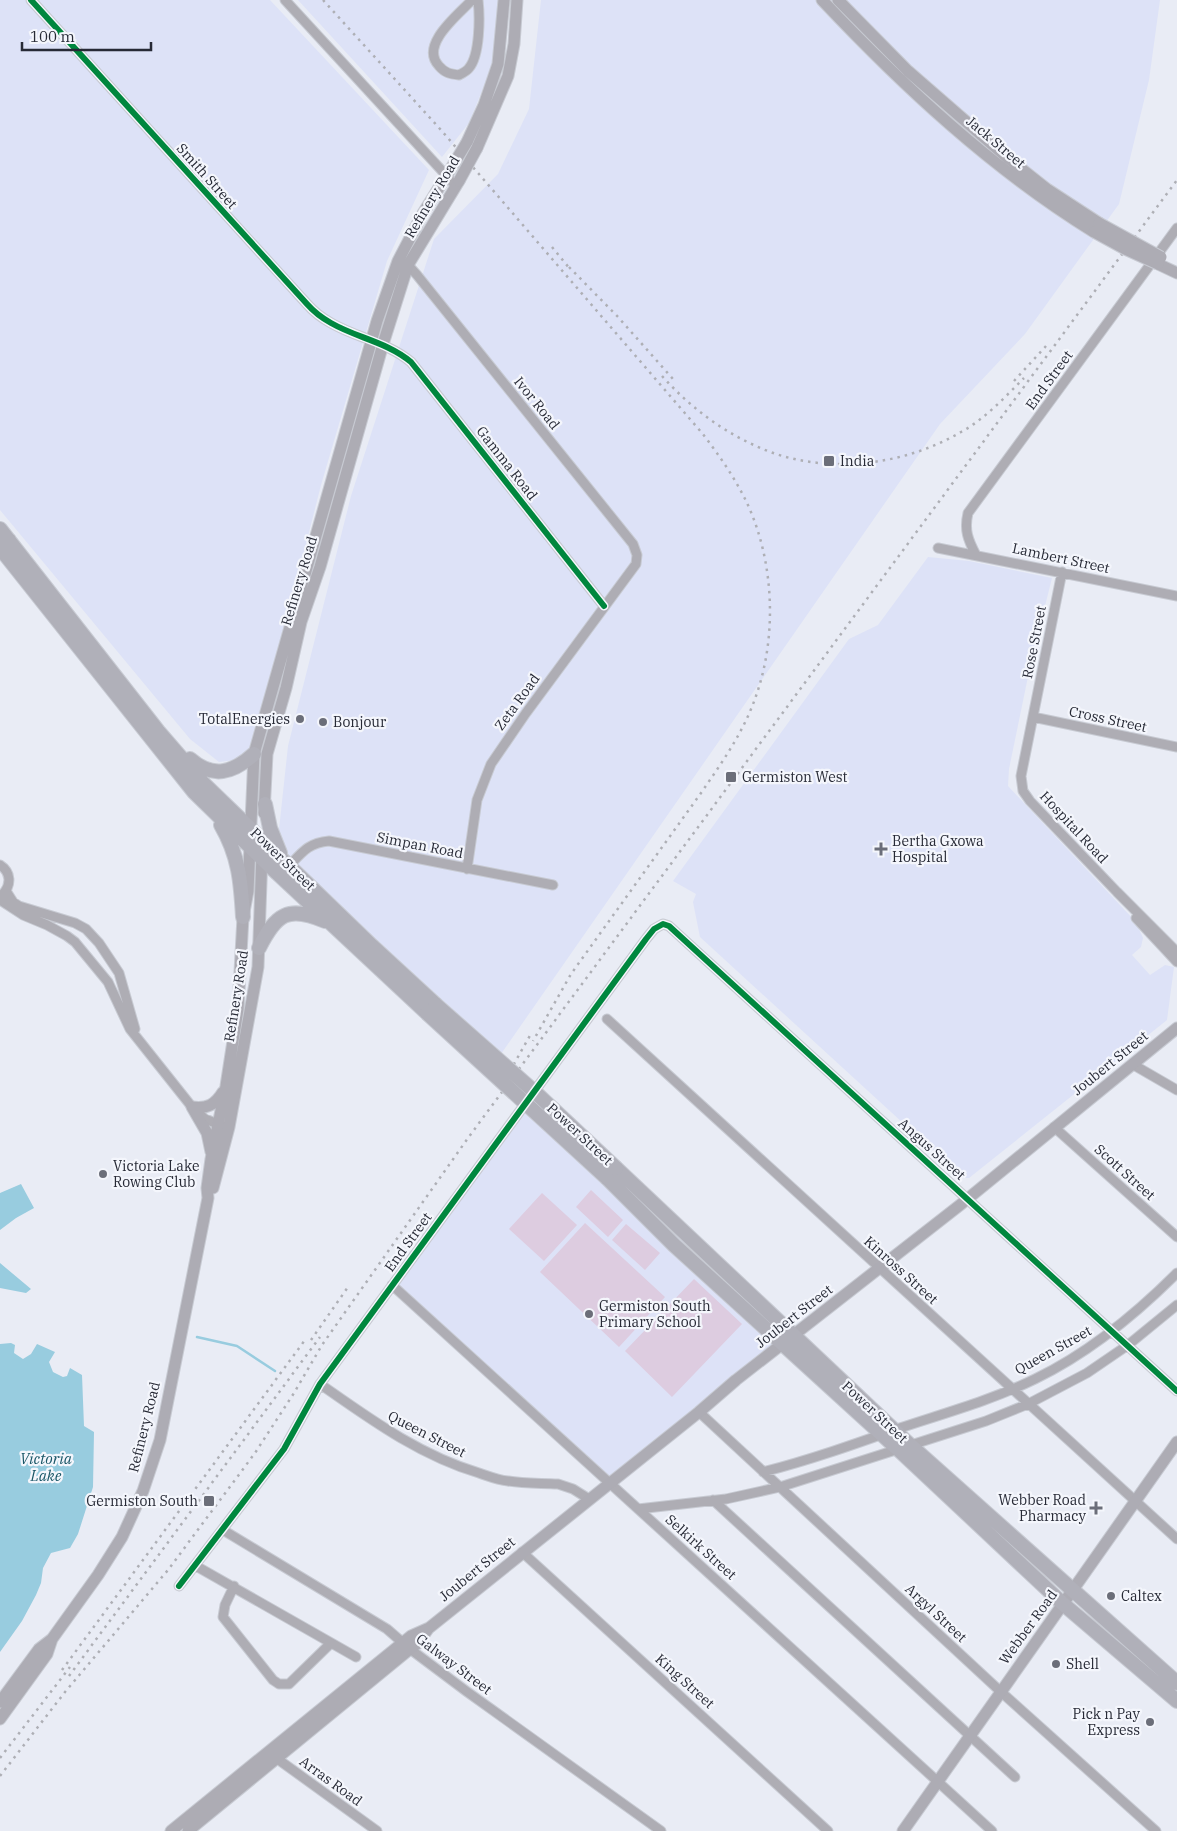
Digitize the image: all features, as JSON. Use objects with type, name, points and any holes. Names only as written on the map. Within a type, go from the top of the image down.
[{"type":"main road","name":"Refinery Road","points":[[208,1198],[207,1188],[211,1159],[224,1126],[226,1086],[238,1009],[243,917],[248,891],[254,754],[340,452],[403,263],[422,215],[467,142],[484,105],[495,74],[498,64],[504,0]]},
{"type":"main road","name":"Refinery Road","points":[[403,263],[458,183],[477,148],[507,78],[514,44],[517,0]]},
{"type":"main road","name":"Jack Street","points":[[822,0],[899,79],[1001,167],[1097,227],[1125,249],[1177,264]]},
{"type":"main road","name":"Jack Street","points":[[838,0],[908,71],[1009,159],[1044,193]]},
{"type":"main road","points":[[495,74],[507,78]]},
{"type":"main road","name":"Jack Street","points":[[1159,260],[1177,273]]},
{"type":"main road","name":"Refinery Road","points":[[52,1639],[98,1575],[122,1537],[143,1491],[160,1440],[208,1198],[218,1171],[224,1126],[254,988],[259,948],[267,754],[286,688],[301,622],[320,567],[351,456],[377,342]]},
{"type":"main road","points":[[340,452],[351,456]]},
{"type":"main road","points":[[325,506],[337,508]]},
{"type":"main road","name":"Power Street","points":[[0,529],[4,544],[149,737],[213,812],[331,923],[431,1008],[612,1173],[888,1432],[1062,1603],[1177,1701]]},
{"type":"main road","name":"Power Street","points":[[4,544],[203,783],[372,946],[431,1008]]},
{"type":"main road","points":[[308,563],[320,567]]},
{"type":"main road","points":[[158,730],[197,765],[212,772],[227,771],[235,768],[242,765],[254,754]]},
{"type":"main road","points":[[265,804],[273,836],[286,862]]},
{"type":"main road","points":[[213,812],[230,842],[238,864],[243,917]]},
{"type":"main road","points":[[259,948],[274,923],[288,914],[313,916],[331,923]]},
{"type":"main road","name":"Joubert Street","points":[[188,1831],[273,1756],[407,1646],[411,1636],[429,1628],[736,1380],[879,1269],[1177,1028]]},
{"type":"main road","points":[[192,1107],[211,1106],[219,1098],[226,1086]]},
{"type":"main road","points":[[192,1107],[207,1133],[211,1159]]},
{"type":"main road","name":"Webber Road","points":[[903,1831],[1177,1442]]},
{"type":"main road","name":"Power Street","points":[[904,1448],[1073,1590],[1177,1683]]},
{"type":"main road","points":[[0,1702],[39,1649],[52,1639]]},
{"type":"main road","points":[[0,1719],[46,1654],[52,1639]]},
{"type":"main road","name":"Joubert Street","points":[[171,1831],[273,1756]]},
{"type":"street","name":"Smith Street","points":[[31,0],[319,316],[333,324],[377,342]]},
{"type":"street","points":[[285,0],[458,183]]},
{"type":"street","points":[[472,0],[444,30],[434,44],[433,57],[446,73],[459,75],[470,68],[474,59],[479,11],[478,0]]},
{"type":"street","name":"End Street","points":[[976,555],[967,537],[968,513],[1177,228]]},
{"type":"street","name":"Ivor Road","points":[[403,263],[633,544],[637,560],[631,570]]},
{"type":"street","name":"Gamma Road","points":[[377,342],[406,358],[423,376],[604,606]]},
{"type":"street","name":"Lambert Street","points":[[938,548],[1177,596]]},
{"type":"street","name":"Zeta Road","points":[[466,869],[477,800],[491,764],[631,570]]},
{"type":"street","name":"Rose Street","points":[[1033,717],[1062,572]]},
{"type":"street","name":"Cross Street","points":[[1033,717],[1177,747]]},
{"type":"street","name":"Hospital Road","points":[[1033,717],[1021,776],[1023,791],[1030,801],[1116,892],[1177,952]]},
{"type":"street","name":"Simpan Road","points":[[286,862],[317,842],[329,841],[553,885]]},
{"type":"street","points":[[0,865],[6,870],[10,881],[3,894],[19,906],[75,923],[86,929],[99,943],[112,961],[120,978],[138,1038]]},
{"type":"street","name":"Hospital Road","points":[[1116,892],[1145,928],[1177,962]]},
{"type":"street","points":[[0,900],[23,915],[67,936],[86,955],[108,982],[130,1029],[192,1107],[204,1119],[224,1126]]},
{"type":"street","name":"End Street","points":[[179,1586],[284,1449],[320,1384],[646,939],[659,926],[663,924],[669,926]]},
{"type":"street","name":"Angus Street","points":[[669,926],[1177,1390]]},
{"type":"street","points":[[100,970],[112,961]]},
{"type":"street","name":"Kinross Street","points":[[607,1019],[1177,1539]]},
{"type":"street","points":[[1132,1064],[1177,1090]]},
{"type":"street","name":"Scott Street","points":[[1054,1127],[1177,1237]]},
{"type":"street","name":"Queen Street","points":[[763,1472],[805,1461],[977,1402],[1035,1379],[1056,1368],[1113,1331],[1177,1273]]},
{"type":"street","name":"Selkirk Street","points":[[392,1285],[992,1831]]},
{"type":"street","points":[[638,1509],[713,1500],[780,1487],[986,1421],[1028,1404],[1087,1373],[1128,1345],[1177,1305]]},
{"type":"street","name":"Queen Street","points":[[320,1384],[400,1438],[425,1452],[464,1469],[507,1481],[558,1484],[573,1489],[589,1499]]},
{"type":"street","name":"Argyl Street","points":[[698,1412],[1000,1691],[1156,1831]]},
{"type":"street","points":[[713,1500],[1015,1777]]},
{"type":"street","name":"Galway Street","points":[[223,1530],[387,1629],[407,1646],[661,1831]]},
{"type":"street","name":"King Street","points":[[522,1552],[828,1831]]},
{"type":"street","points":[[196,1566],[356,1657]]},
{"type":"street","points":[[234,1586],[224,1604],[223,1617],[273,1680],[279,1684],[289,1684],[331,1643]]},
{"type":"street","name":"Arras Road","points":[[273,1756],[377,1831]]},
{"type":"shaded area","points":[[0,0],[270,0],[429,170],[387,261],[321,485],[259,729],[249,753],[235,760],[219,762],[190,739],[0,510]]},
{"type":"shaded area","points":[[298,0],[499,0],[497,54],[469,123],[442,157]]},
{"type":"shaded area","points":[[541,0],[1160,0],[1149,80],[1119,204],[1025,334],[940,424],[501,1054],[277,848],[288,746],[351,496],[434,239],[498,174],[529,109]]},
{"type":"shaded area","name":"Bertha Gxowa Hospital","points":[[928,557],[969,561],[1052,578],[1031,662],[1009,769],[1008,786],[1136,922],[1143,938],[1141,947],[1132,955],[1150,975],[1165,965],[1174,967],[1167,1020],[969,1178],[963,1178],[700,937],[693,902],[696,894],[673,881],[849,639],[878,625]]},
{"type":"shaded area","name":"Germiston South Primary School","points":[[531,1099],[681,1239],[783,1342],[606,1484],[392,1286]]},
{"type":"shaded area","points":[[591,1190],[623,1220],[608,1237],[576,1207]]},
{"type":"shaded area","points":[[542,1193],[577,1225],[544,1261],[509,1229]]},
{"type":"shaded area","points":[[585,1223],[665,1297],[619,1347],[540,1272]]},
{"type":"shaded area","points":[[626,1224],[660,1253],[645,1270],[612,1240]]},
{"type":"shaded area","points":[[694,1279],[742,1324],[672,1397],[625,1351]]},
{"type":"water","points":[[21,1184],[34,1208],[0,1230],[0,1193]]},
{"type":"water","points":[[0,1263],[31,1289],[26,1293],[0,1288]]},
{"type":"water","name":"Victoria Lake","points":[[11,1343],[15,1345],[14,1353],[23,1359],[31,1354],[37,1344],[55,1352],[49,1362],[53,1372],[63,1377],[67,1376],[70,1368],[82,1375],[84,1426],[94,1432],[93,1487],[78,1534],[70,1548],[51,1553],[43,1568],[41,1583],[36,1595],[22,1621],[0,1652],[0,1344]]},
{"type":"waterway","points":[[197,1337],[237,1346],[275,1371]]},
{"type":"railway","points":[[323,0],[441,130],[702,433],[726,467],[747,503],[763,549],[770,598],[768,647],[757,693],[746,720],[733,745],[701,793],[571,974],[533,1041]]},
{"type":"railway","points":[[0,1776],[65,1692],[168,1570],[255,1453],[294,1393],[322,1345],[468,1138],[1177,180]]},
{"type":"railway","points":[[552,247],[570,269]]},
{"type":"railway","points":[[569,267],[618,317],[673,379]]},
{"type":"railway","points":[[1014,381],[1046,346]]},
{"type":"railway","points":[[662,376],[706,416],[743,440],[781,455],[833,464],[887,460],[938,444],[978,421],[1024,378]]},
{"type":"railway","points":[[510,1071],[532,1032]]},
{"type":"railway","points":[[311,1340],[348,1287]]},
{"type":"railway","points":[[69,1676],[320,1337]]},
{"type":"railway","points":[[62,1670],[305,1340]]},
{"type":"railway","points":[[0,1758],[70,1667]]},
{"type":"cycle path","points":[[31,0],[312,310],[331,323],[382,345],[411,362],[604,606]]},
{"type":"cycle path","points":[[179,1586],[284,1449],[320,1384],[646,939],[654,929],[663,924],[669,926],[1177,1391]]},
{"type":"place","name":"India","points":[[829,461]]},
{"type":"place","name":"TotalEnergies","points":[[300,719]]},
{"type":"place","name":"Bonjour","points":[[323,722]]},
{"type":"place","name":"Germiston West","points":[[731,777]]},
{"type":"place","name":"Bertha Gxowa Hospital","points":[[881,849]]},
{"type":"place","name":"Victoria Lake Rowing Club","points":[[103,1174]]},
{"type":"place","name":"Germiston South Primary School","points":[[589,1314]]},
{"type":"place","name":"Germiston South","points":[[209,1501]]},
{"type":"place","name":"Webber Road Pharmacy","points":[[1096,1508]]},
{"type":"place","name":"Caltex","points":[[1111,1596]]},
{"type":"place","name":"Shell","points":[[1056,1664]]},
{"type":"place","name":"Pick n Pay Express","points":[[1150,1722]]}]
